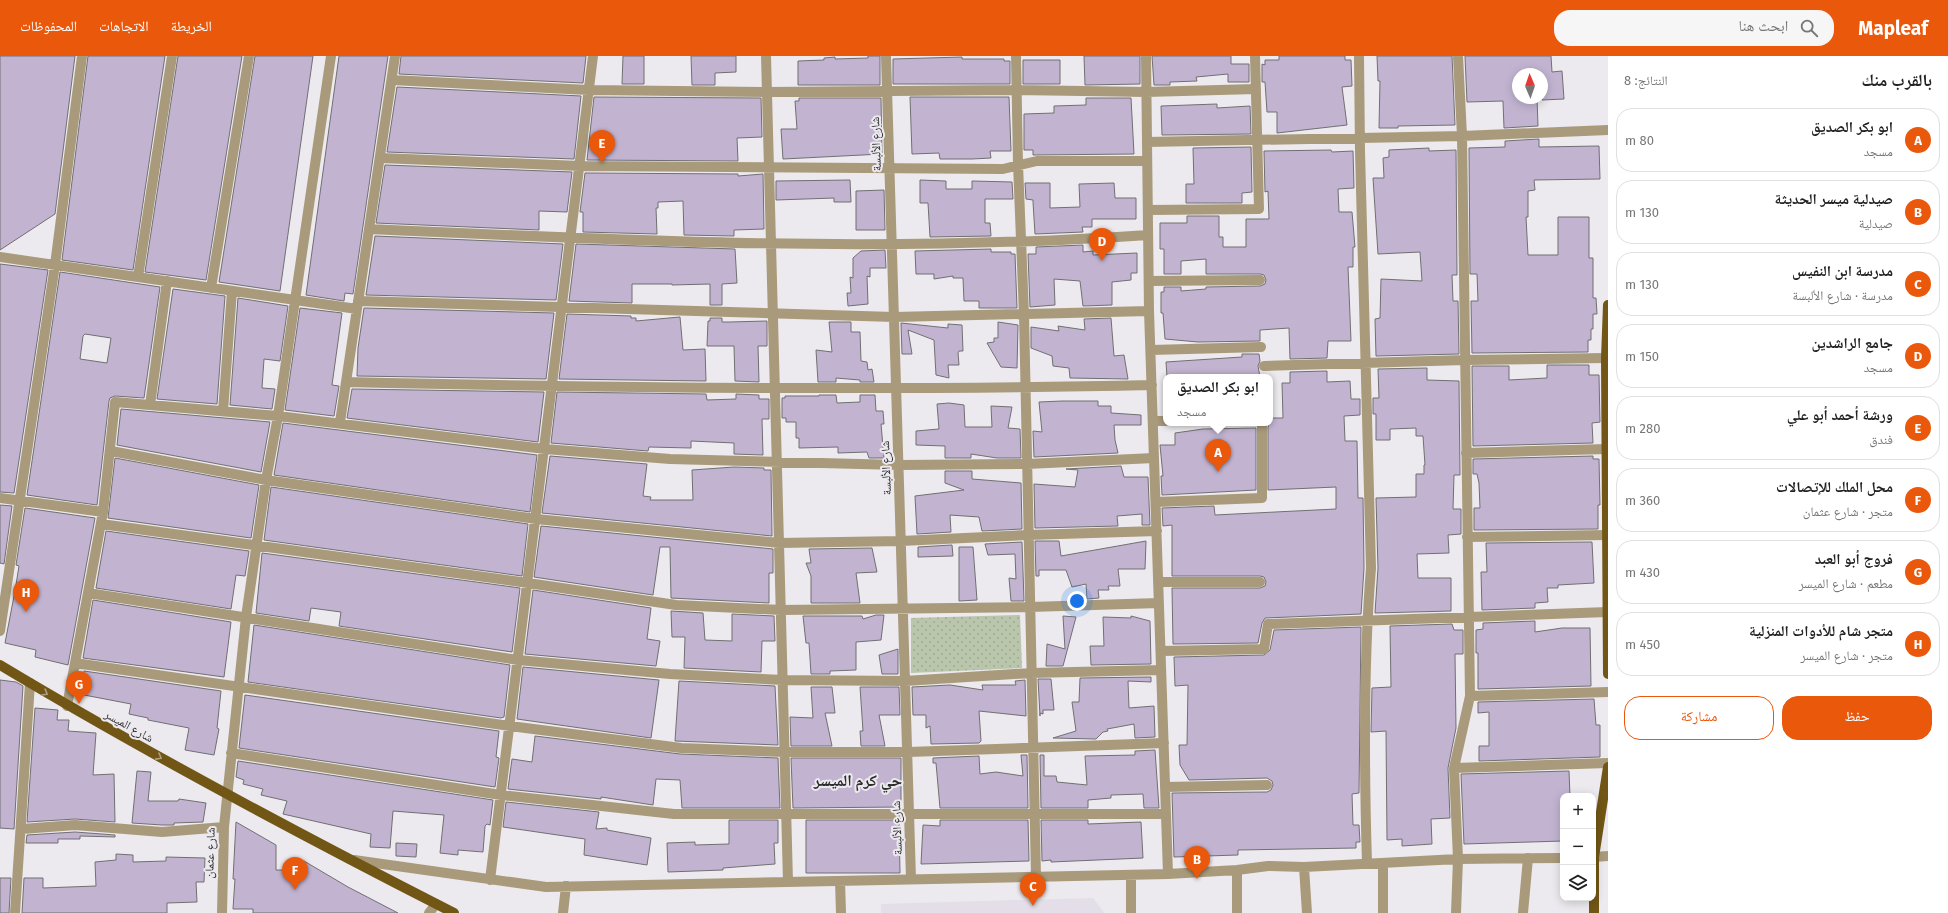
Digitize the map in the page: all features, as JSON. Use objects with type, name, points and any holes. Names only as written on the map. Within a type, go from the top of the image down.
[{"type":"main road","points":[[1608,305],[1606,358],[1608,674]]},
{"type":"main road","name":"شارع الميسر","points":[[0,665],[67,706],[226,794],[454,913]]},
{"type":"main road","points":[[1596,844],[1608,767]]},
{"type":"main road","points":[[1594,865],[1594,913]]},
{"type":"street","points":[[0,630],[55,265],[82,56]]},
{"type":"street","points":[[138,277],[172,56]]},
{"type":"street","points":[[212,288],[249,56]]},
{"type":"street","name":"شارع عثمان","points":[[222,913],[226,794],[246,617],[266,480],[278,416],[331,56]]},
{"type":"street","points":[[340,422],[395,56]]},
{"type":"street","points":[[490,880],[593,56]]},
{"type":"street","points":[[766,56],[788,882]]},
{"type":"street","name":"شارع الألبسة","points":[[886,56],[911,880]]},
{"type":"street","points":[[1016,56],[1018,164],[1024,315],[1036,877]]},
{"type":"street","points":[[1146,56],[1150,350],[1157,502],[1158,582],[1168,874]]},
{"type":"street","points":[[1148,210],[1259,209],[1255,56]]},
{"type":"street","points":[[1359,56],[1360,151],[1371,568],[1367,621],[1365,786],[1367,863]]},
{"type":"street","points":[[1456,913],[1458,859],[1454,768],[1470,696],[1462,136],[1458,56]]},
{"type":"street","points":[[392,80],[589,90],[767,92],[887,90],[1146,92],[1256,89]]},
{"type":"street","points":[[1147,142],[1462,136],[1608,130]]},
{"type":"street","points":[[380,158],[580,166],[1003,169],[1018,164],[1037,161],[1148,161]]},
{"type":"street","points":[[369,230],[571,238],[892,244],[1065,241],[1148,235]]},
{"type":"street","points":[[0,257],[294,300],[358,305],[562,307],[773,312],[894,317],[1149,311]]},
{"type":"street","points":[[1149,281],[1260,280]]},
{"type":"street","points":[[150,405],[167,281]]},
{"type":"street","points":[[223,412],[232,291]]},
{"type":"street","points":[[1150,350],[1261,347]]},
{"type":"street","points":[[1264,366],[1366,362],[1606,358]]},
{"type":"street","points":[[346,382],[552,387],[896,389],[1152,385]]},
{"type":"street","points":[[67,706],[103,512],[111,451],[115,402],[340,422],[544,448],[670,458],[899,465],[1027,464],[1154,458]]},
{"type":"street","points":[[1153,421],[1163,421]]},
{"type":"street","points":[[1157,502],[1262,498],[1262,426]]},
{"type":"street","points":[[1466,453],[1607,449]]},
{"type":"street","points":[[111,451],[266,480],[536,519],[779,543],[901,541],[1157,531]]},
{"type":"street","points":[[0,498],[103,512]]},
{"type":"street","points":[[101,524],[528,583],[676,606],[781,610],[1030,608],[1159,603]]},
{"type":"street","points":[[1467,537],[1607,536]]},
{"type":"street","points":[[1158,582],[1260,582]]},
{"type":"street","points":[[88,593],[518,660],[670,674],[783,680],[905,681],[1031,673],[1162,670]]},
{"type":"street","points":[[1161,651],[1264,649],[1268,624],[1608,612]]},
{"type":"street","points":[[75,663],[510,726],[681,748],[784,752],[908,752],[1164,742]]},
{"type":"street","points":[[15,913],[22,829],[30,683]]},
{"type":"street","points":[[1470,696],[1608,692]]},
{"type":"street","points":[[231,753],[501,795],[674,814],[1166,814]]},
{"type":"street","points":[[1454,768],[1608,764]]},
{"type":"street","points":[[1165,787],[1268,785]]},
{"type":"street","points":[[22,829],[75,826],[162,832],[224,827]]},
{"type":"street","points":[[1596,857],[1608,856]]},
{"type":"street","points":[[1523,913],[1528,858]]},
{"type":"street","points":[[354,860],[546,887],[1168,874],[1236,870],[1268,866],[1304,867],[1458,859],[1560,858]]},
{"type":"street","points":[[1383,863],[1383,913]]},
{"type":"street","points":[[1304,867],[1307,913]]},
{"type":"street","points":[[1236,870],[1237,913]]},
{"type":"street","points":[[1131,875],[1131,913]]},
{"type":"street","points":[[840,881],[841,913]]},
{"type":"street","points":[[563,913],[566,886]]},
{"type":"street","points":[[429,913],[436,904]]},
{"type":"shaded area","points":[[1093,898],[1104,913],[881,913],[881,904]]},
{"type":"green space","points":[[1020,615],[1022,668],[911,673],[911,618]]},
{"type":"building","points":[[0,56],[75,56],[55,214],[0,250]]},
{"type":"building","points":[[88,56],[165,56],[133,270],[62,260]]},
{"type":"building","points":[[178,56],[242,56],[206,280],[145,272]]},
{"type":"building","points":[[255,56],[313,56],[280,291],[219,282]]},
{"type":"building","points":[[339,56],[388,56],[353,294],[345,293],[344,301],[306,295]]},
{"type":"building","points":[[401,56],[586,56],[583,83],[399,74]]},
{"type":"building","points":[[623,56],[644,56],[644,84],[622,84]]},
{"type":"building","points":[[691,56],[736,56],[736,72],[715,73],[715,85],[692,85]]},
{"type":"building","points":[[868,56],[880,56],[880,85],[798,85],[798,61],[824,60],[824,58],[835,57],[835,59],[868,58]]},
{"type":"building","points":[[1084,56],[1140,56],[1140,84],[1085,85]]},
{"type":"building","points":[[1152,56],[1231,56],[1231,64],[1249,64],[1249,82],[1228,82],[1228,74],[1196,77],[1197,81],[1170,82],[1170,85],[1154,85]]},
{"type":"building","points":[[1279,56],[1345,56],[1345,60],[1351,60],[1352,86],[1342,87],[1347,125],[1277,133],[1277,112],[1267,112],[1265,82],[1262,82],[1262,64],[1265,65],[1265,60],[1279,60]]},
{"type":"building","points":[[1377,56],[1452,56],[1455,125],[1398,126],[1398,128],[1379,128],[1380,81],[1378,81]]},
{"type":"building","points":[[1465,56],[1551,56],[1552,72],[1562,71],[1564,99],[1548,100],[1548,68],[1512,68],[1512,104],[1537,104],[1538,126],[1504,128],[1503,101],[1467,102]]},
{"type":"building","points":[[962,57],[962,59],[1004,59],[1004,61],[1010,61],[1010,84],[893,84],[893,59]]},
{"type":"building","points":[[1023,60],[1060,60],[1060,84],[1023,84]]},
{"type":"building","points":[[397,87],[581,96],[574,159],[387,152]]},
{"type":"building","points":[[594,97],[761,98],[762,137],[737,138],[738,161],[587,160]]},
{"type":"building","points":[[910,97],[1009,97],[1011,151],[990,151],[991,158],[972,159],[940,159],[939,153],[912,154]]},
{"type":"building","points":[[799,98],[881,98],[882,154],[783,159],[781,129],[797,129],[795,101],[799,101]]},
{"type":"building","points":[[1086,98],[1131,98],[1134,154],[1033,155],[1033,150],[1024,150],[1024,114],[1054,113],[1054,106],[1086,105]]},
{"type":"building","points":[[1217,104],[1217,108],[1250,106],[1251,134],[1162,135],[1161,106]]},
{"type":"building","points":[[1539,139],[1539,147],[1599,146],[1600,179],[1534,180],[1535,190],[1528,191],[1528,217],[1526,217],[1528,255],[1558,255],[1558,217],[1589,217],[1589,258],[1593,258],[1593,298],[1596,298],[1597,314],[1593,314],[1593,329],[1591,329],[1591,340],[1588,340],[1588,352],[1472,353],[1471,301],[1478,301],[1477,274],[1470,274],[1469,148],[1505,147],[1505,141]]},
{"type":"building","points":[[1251,147],[1252,192],[1242,193],[1242,203],[1186,203],[1186,184],[1194,184],[1193,148]]},
{"type":"building","points":[[1429,148],[1429,151],[1456,150],[1457,275],[1452,275],[1453,301],[1458,301],[1459,354],[1376,356],[1375,319],[1380,318],[1381,279],[1422,281],[1420,252],[1378,254],[1373,178],[1384,178],[1383,158],[1389,157],[1389,150]]},
{"type":"building","points":[[1331,150],[1332,152],[1353,151],[1354,188],[1338,189],[1339,212],[1352,212],[1355,247],[1353,247],[1353,267],[1348,267],[1351,341],[1328,341],[1327,358],[1290,359],[1289,328],[1260,330],[1260,341],[1198,342],[1165,339],[1163,313],[1161,313],[1161,292],[1164,292],[1164,287],[1181,287],[1181,291],[1206,289],[1206,287],[1260,286],[1265,284],[1266,280],[1264,275],[1260,274],[1206,274],[1206,259],[1181,261],[1181,274],[1164,274],[1164,249],[1160,249],[1160,223],[1187,223],[1187,216],[1219,216],[1219,237],[1223,237],[1223,247],[1246,247],[1246,219],[1269,219],[1268,191],[1265,192],[1264,151]]},
{"type":"building","points":[[385,165],[572,172],[567,212],[539,211],[539,230],[376,223]]},
{"type":"building","points":[[585,173],[738,174],[738,176],[763,174],[764,229],[734,230],[734,236],[684,235],[683,201],[658,202],[658,208],[656,208],[657,234],[583,232],[583,212],[580,212]]},
{"type":"building","points":[[850,180],[851,202],[834,202],[834,198],[776,200],[776,181]]},
{"type":"building","points":[[920,180],[946,181],[946,189],[972,189],[972,181],[1012,182],[1013,199],[985,199],[985,223],[990,223],[991,236],[930,237],[928,203],[920,203]]},
{"type":"building","points":[[1025,183],[1050,183],[1050,208],[1080,207],[1079,184],[1114,183],[1115,198],[1136,198],[1136,219],[1092,219],[1092,227],[1082,227],[1083,232],[1035,234],[1033,200],[1026,199]]},
{"type":"building","points":[[884,190],[885,230],[856,230],[856,191]]},
{"type":"building","points":[[375,236],[563,244],[556,300],[366,295]]},
{"type":"building","points":[[576,244],[735,249],[737,283],[722,284],[722,305],[710,305],[710,284],[632,284],[632,303],[569,301]]},
{"type":"building","points":[[1083,245],[1083,252],[1093,251],[1093,255],[1137,253],[1137,273],[1131,273],[1131,280],[1112,282],[1112,305],[1083,306],[1080,281],[1054,279],[1055,305],[1030,307],[1028,254],[1036,254],[1036,247]]},
{"type":"building","points":[[991,249],[991,252],[1011,252],[1011,254],[1015,254],[1017,308],[979,308],[979,301],[964,301],[963,278],[953,278],[953,276],[934,279],[934,274],[916,274],[915,251]]},
{"type":"building","points":[[885,250],[886,268],[870,268],[870,277],[867,276],[868,304],[848,306],[847,293],[851,293],[850,277],[853,278],[853,258],[861,251]]},
{"type":"building","points":[[0,264],[48,270],[14,493],[0,492]]},
{"type":"building","points":[[60,272],[160,287],[144,398],[115,396],[110,398],[109,401],[97,505],[27,495]],"holes":[[[85,334],[111,338],[107,363],[80,359],[83,336]]]},
{"type":"building","points":[[173,289],[225,296],[217,404],[157,399]]},
{"type":"building","points":[[238,298],[288,306],[280,361],[264,359],[262,388],[275,389],[272,409],[230,405]]},
{"type":"building","points":[[300,308],[342,313],[332,385],[339,386],[334,416],[285,410]]},
{"type":"building","points":[[364,308],[554,313],[546,379],[357,376],[358,348]]},
{"type":"building","points":[[567,314],[631,316],[631,318],[636,318],[636,321],[680,317],[683,350],[705,349],[706,381],[559,379]]},
{"type":"building","points":[[710,318],[722,318],[722,322],[767,321],[767,346],[758,346],[759,382],[735,381],[734,346],[707,346],[708,321],[710,321]]},
{"type":"building","points":[[1111,318],[1114,356],[1124,355],[1128,379],[1070,378],[1069,368],[1053,366],[1052,356],[1031,348],[1031,327],[1059,331],[1058,326],[1085,330],[1084,319]]},
{"type":"building","points":[[829,322],[851,322],[851,332],[860,332],[861,361],[867,362],[868,370],[872,369],[874,382],[860,382],[860,380],[836,378],[836,382],[818,382],[816,350],[832,352]]},
{"type":"building","points":[[998,322],[1018,325],[1017,368],[1001,367],[987,343],[994,342],[994,338],[998,338]]},
{"type":"building","points":[[901,323],[948,328],[948,324],[962,325],[963,351],[959,351],[958,353],[959,365],[948,365],[949,378],[936,375],[934,340],[908,330],[912,354],[902,354]]},
{"type":"building","points":[[1242,354],[1259,354],[1260,361],[1258,366],[1259,374],[1167,374],[1166,362],[1242,357]]},
{"type":"building","points":[[1547,365],[1589,365],[1589,375],[1599,375],[1600,422],[1592,423],[1593,443],[1473,446],[1472,366],[1509,366],[1509,380],[1547,378]]},
{"type":"building","points":[[1427,368],[1427,380],[1459,381],[1460,475],[1454,475],[1453,509],[1461,509],[1461,534],[1448,535],[1449,553],[1417,554],[1418,578],[1451,578],[1451,611],[1375,613],[1378,568],[1376,498],[1416,497],[1416,474],[1424,474],[1425,465],[1423,436],[1416,436],[1416,428],[1390,429],[1390,440],[1376,440],[1376,414],[1373,414],[1373,398],[1379,398],[1378,369]]},
{"type":"building","points":[[1327,371],[1327,382],[1350,381],[1351,399],[1360,399],[1360,415],[1344,416],[1345,441],[1357,441],[1358,498],[1363,498],[1364,568],[1361,614],[1265,618],[1262,623],[1258,643],[1173,644],[1172,588],[1260,588],[1265,586],[1266,582],[1264,577],[1260,576],[1172,576],[1172,525],[1163,526],[1162,508],[1214,506],[1215,515],[1336,509],[1336,487],[1268,490],[1268,427],[1273,426],[1273,418],[1283,418],[1282,383],[1290,383],[1290,372]]},
{"type":"building","points":[[352,389],[544,392],[538,442],[347,418]]},
{"type":"building","points":[[557,392],[706,394],[707,400],[736,399],[736,394],[759,395],[759,399],[769,399],[769,419],[762,419],[763,455],[734,454],[734,443],[691,441],[691,448],[649,447],[648,451],[551,443]]},
{"type":"building","points":[[836,395],[837,403],[860,402],[860,395],[875,395],[876,411],[883,411],[884,424],[881,424],[884,458],[869,458],[867,452],[838,453],[838,447],[799,448],[799,438],[796,438],[796,422],[786,422],[786,418],[782,418],[782,398],[785,398],[785,396]]},
{"type":"building","points":[[1098,401],[1098,406],[1111,406],[1111,413],[1141,415],[1141,425],[1114,425],[1118,453],[1034,457],[1033,431],[1042,432],[1039,402]]},
{"type":"building","points":[[949,403],[964,405],[965,427],[992,427],[991,406],[1012,407],[1008,428],[1020,429],[1021,458],[997,458],[971,454],[971,458],[945,458],[945,446],[916,445],[916,431],[939,429],[937,404]]},
{"type":"building","points":[[121,409],[270,422],[261,472],[117,445]]},
{"type":"building","points":[[283,423],[537,455],[530,512],[274,475]]},
{"type":"building","points":[[1256,428],[1256,490],[1162,495],[1161,476],[1163,476],[1160,445],[1175,445],[1175,433],[1203,429]]},
{"type":"building","points":[[550,456],[647,464],[643,496],[651,497],[650,500],[693,500],[692,470],[734,467],[764,468],[764,470],[771,470],[772,536],[542,513]]},
{"type":"building","points":[[1593,456],[1593,459],[1599,459],[1600,505],[1598,505],[1598,529],[1474,530],[1474,508],[1480,508],[1479,483],[1477,474],[1473,474],[1473,459]]},
{"type":"building","points":[[115,458],[259,485],[251,538],[108,518]]},
{"type":"building","points":[[1121,466],[1124,477],[1148,477],[1150,525],[1142,525],[1142,514],[1117,516],[1118,526],[1035,528],[1034,484],[1075,487],[1078,470],[1066,469]]},
{"type":"building","points":[[945,471],[972,471],[972,479],[1021,483],[1022,529],[982,531],[979,517],[950,515],[951,532],[917,534],[915,496],[964,490],[945,483]]},
{"type":"building","points":[[271,487],[528,524],[522,576],[264,540]]},
{"type":"building","points":[[0,505],[12,506],[4,564],[0,563]]},
{"type":"building","points":[[25,508],[95,518],[68,665],[35,657],[36,650],[5,643],[19,566],[16,565]]},
{"type":"building","points":[[541,526],[773,549],[773,573],[769,573],[769,603],[671,598],[670,547],[660,547],[653,595],[534,577]]},
{"type":"building","points":[[106,531],[249,551],[245,576],[236,575],[231,609],[96,588]]},
{"type":"building","points":[[1035,541],[1059,541],[1061,556],[1146,541],[1145,569],[1118,569],[1120,586],[1108,586],[1109,590],[1098,590],[1099,598],[1087,599],[1086,584],[1072,587],[1066,570],[1039,570],[1039,576],[1036,576]]},
{"type":"building","points":[[1022,542],[1024,601],[1011,601],[1009,578],[1016,579],[1015,554],[988,555],[985,544]]},
{"type":"building","points":[[1592,542],[1594,583],[1558,585],[1558,588],[1547,588],[1548,602],[1535,603],[1535,608],[1482,610],[1481,572],[1487,572],[1486,543]]},
{"type":"building","points":[[952,545],[953,556],[918,557],[918,547]]},
{"type":"building","points":[[959,547],[973,547],[977,600],[959,601]]},
{"type":"building","points":[[872,548],[877,572],[856,573],[860,603],[811,603],[811,576],[806,563],[811,563],[809,549]]},
{"type":"building","points":[[262,553],[520,588],[512,652],[339,626],[341,612],[311,608],[309,621],[256,613]]},
{"type":"building","points":[[533,590],[651,608],[647,639],[660,641],[656,666],[525,654]]},
{"type":"building","points":[[93,600],[231,622],[224,677],[83,658]]},
{"type":"building","points":[[671,611],[703,613],[705,640],[732,641],[732,614],[774,616],[775,641],[762,641],[761,672],[684,668],[685,637],[672,637]]},
{"type":"building","points":[[876,615],[884,615],[881,640],[856,642],[856,670],[830,671],[830,674],[811,674],[809,643],[806,643],[803,616],[862,616],[863,619]]},
{"type":"building","points":[[1063,616],[1076,617],[1063,666],[1046,666],[1047,644],[1065,649]]},
{"type":"building","points":[[1131,616],[1150,621],[1151,664],[1091,665],[1090,646],[1104,646],[1103,617],[1131,618]]},
{"type":"building","points":[[1535,621],[1535,632],[1562,628],[1590,628],[1591,686],[1478,689],[1478,653],[1476,653],[1476,630],[1483,629],[1483,623]]},
{"type":"building","points":[[1452,624],[1454,630],[1463,630],[1463,654],[1455,654],[1456,728],[1448,768],[1450,818],[1431,819],[1432,844],[1402,846],[1402,839],[1387,840],[1386,731],[1371,732],[1372,688],[1391,687],[1390,626]]},
{"type":"building","points":[[254,625],[510,665],[504,717],[501,718],[248,682]]},
{"type":"building","points":[[1361,627],[1359,793],[1352,794],[1353,825],[1359,825],[1360,842],[1356,842],[1356,848],[1238,850],[1238,855],[1174,857],[1172,793],[1267,792],[1271,790],[1273,785],[1272,781],[1267,778],[1189,780],[1180,765],[1179,745],[1187,745],[1188,685],[1175,686],[1174,657],[1264,655],[1270,650],[1274,630]]},
{"type":"building","points":[[898,649],[898,674],[882,674],[879,655]]},
{"type":"building","points":[[523,667],[659,680],[651,738],[517,719]]},
{"type":"building","points":[[84,671],[221,691],[217,728],[219,729],[214,755],[185,750],[189,728],[148,720],[148,718],[129,714],[131,704],[79,694]]},
{"type":"building","points":[[1151,677],[1151,682],[1128,681],[1129,708],[1154,706],[1155,737],[1135,738],[1134,724],[1107,729],[1108,731],[1103,732],[1096,739],[1053,738],[1076,731],[1072,702],[1079,702],[1080,678]]},
{"type":"building","points":[[1038,679],[1051,679],[1054,710],[1043,710],[1043,714],[1040,713],[1040,716]]},
{"type":"building","points":[[0,680],[16,682],[23,686],[14,829],[0,828]]},
{"type":"building","points":[[1025,680],[1026,716],[979,711],[981,741],[979,743],[931,744],[930,726],[926,728],[926,715],[913,715],[912,687],[950,685],[983,690],[982,685],[1016,685],[1015,681]]},
{"type":"building","points":[[679,681],[775,686],[778,745],[675,741]]},
{"type":"building","points":[[811,687],[832,687],[835,713],[825,713],[832,746],[791,746],[790,717],[813,718]]},
{"type":"building","points":[[860,687],[899,687],[900,715],[879,715],[885,746],[861,746],[860,731],[863,731]]},
{"type":"building","points":[[245,695],[499,731],[496,757],[499,758],[495,787],[239,748]]},
{"type":"building","points":[[1594,699],[1596,725],[1600,725],[1600,757],[1479,761],[1479,746],[1489,746],[1489,712],[1478,713],[1478,702]]},
{"type":"building","points":[[35,708],[58,710],[57,720],[69,720],[68,731],[96,733],[93,775],[114,774],[115,822],[75,819],[27,822]]},
{"type":"building","points":[[535,736],[680,754],[778,758],[780,808],[682,808],[680,780],[656,779],[653,805],[601,797],[601,799],[508,789],[512,759],[532,762]]},
{"type":"building","points":[[1155,750],[1159,808],[1144,808],[1143,794],[1111,795],[1111,798],[1088,800],[1088,808],[1041,808],[1040,755],[1044,755],[1044,776],[1056,776],[1057,782],[1087,785],[1085,756],[1135,755],[1135,751]]},
{"type":"building","points":[[1021,755],[1027,755],[1028,808],[940,808],[936,763],[933,763],[933,758],[979,756],[980,774],[996,772],[1023,776]]},
{"type":"building","points":[[791,758],[901,758],[901,807],[793,808]]},
{"type":"building","points":[[238,761],[493,800],[490,825],[487,824],[485,826],[483,852],[458,850],[458,855],[440,853],[444,815],[393,811],[390,848],[370,847],[371,834],[283,814],[287,801],[261,795],[263,789],[243,784],[244,780],[236,777]]},
{"type":"building","points":[[137,771],[151,772],[148,801],[178,801],[179,799],[206,803],[203,822],[174,823],[174,825],[132,823]]},
{"type":"building","points":[[1569,771],[1570,793],[1560,793],[1560,841],[1464,844],[1461,774]]},
{"type":"building","points":[[506,802],[599,812],[596,829],[607,828],[607,830],[651,838],[647,865],[584,855],[585,839],[503,827]]},
{"type":"building","points":[[729,820],[778,820],[778,843],[774,843],[775,864],[723,868],[723,870],[668,872],[667,843],[695,842],[695,845],[729,844]]},
{"type":"building","points":[[806,820],[899,820],[900,873],[806,873]]},
{"type":"building","points":[[940,820],[1028,820],[1029,861],[921,864],[923,825],[940,826]]},
{"type":"building","points":[[1041,820],[1088,820],[1088,824],[1141,822],[1143,858],[1051,862],[1051,860],[1042,861]]},
{"type":"building","points":[[236,822],[276,845],[276,870],[304,870],[304,861],[348,887],[398,913],[253,913],[253,909],[233,909]]},
{"type":"building","points":[[75,832],[115,835],[115,837],[80,836],[80,839],[58,839],[58,843],[26,843],[27,835]]},
{"type":"building","points":[[396,843],[417,844],[416,857],[396,856]]},
{"type":"building","points":[[116,854],[133,855],[133,862],[166,861],[166,857],[205,858],[204,882],[196,882],[197,902],[167,903],[167,913],[22,913],[24,878],[43,878],[43,888],[96,886],[95,862],[116,860]]},
{"type":"building","points":[[0,878],[11,878],[9,913],[0,913]]},
{"type":"place","name":"ورشة أحمد أبو علي","points":[[602,163]]},
{"type":"place","name":"جامع الراشدين","points":[[1102,261]]},
{"type":"place","name":"ابو بكر الصديق","points":[[1218,472]]},
{"type":"place","name":"متجر شام للأدوات المنزلية","points":[[26,612]]},
{"type":"place","name":"فروج أبو العبد","points":[[79,704]]},
{"type":"place","name":"صيدلية ميسر الحديثة","points":[[1197,879]]},
{"type":"place","name":"محل الملك للإتصالات","points":[[295,890]]},
{"type":"place","name":"مدرسة ابن النفيس","points":[[1033,906]]},
{"type":"district","name":"حي كرم الميسر","points":[[858,780]]}]
